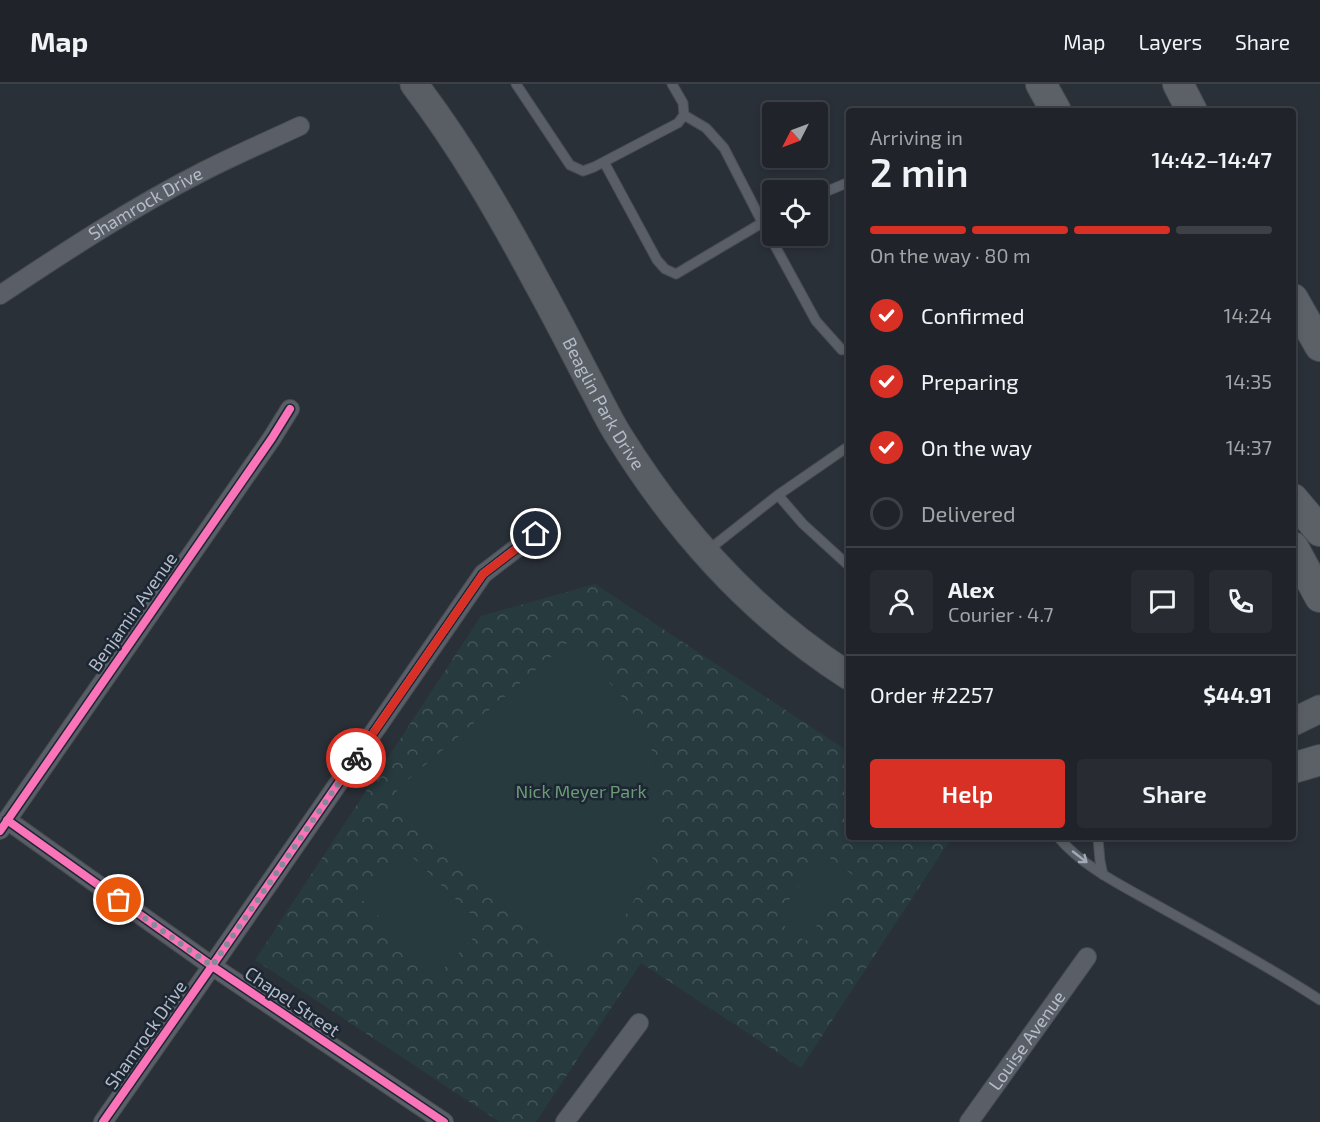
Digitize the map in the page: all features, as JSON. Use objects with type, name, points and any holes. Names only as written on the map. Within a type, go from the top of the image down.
[{"type":"main road","name":"Beaglin Park Drive","points":[[414,84],[454,140],[499,213],[617,434],[642,473],[705,553],[740,589],[804,644],[846,674]]},
{"type":"main road","points":[[1041,84],[1054,108]]},
{"type":"main road","points":[[1178,84],[1190,108]]},
{"type":"main road","points":[[1296,304],[1319,343]]},
{"type":"main road","points":[[1296,503],[1320,531]]},
{"type":"main road","points":[[1296,553],[1320,597]]},
{"type":"main road","points":[[1296,721],[1320,709]]},
{"type":"main road","points":[[1296,767],[1320,760]]},
{"type":"street","name":"Shamrock Drive","points":[[0,295],[118,219],[204,171],[300,126]]},
{"type":"street","name":"Benjamin Avenue","points":[[4,826],[290,409]]},
{"type":"street","name":"Shamrock Drive","points":[[103,1122],[483,574],[536,534]]},
{"type":"street","name":"Chapel Street","points":[[4,826],[444,1122]]},
{"type":"street","name":"Louise Avenue","points":[[969,1122],[1087,957]]},
{"type":"street","points":[[565,1122],[639,1023]]},
{"type":"lane","points":[[516,84],[570,165],[583,171],[678,123],[684,115],[683,103],[672,84]]},
{"type":"lane","points":[[604,162],[657,260],[665,269],[676,274],[762,222],[724,148],[706,128],[684,115]]},
{"type":"lane","points":[[828,191],[846,183]]},
{"type":"lane","points":[[775,246],[816,321],[842,350]]},
{"type":"lane","points":[[705,553],[778,495],[846,448]]},
{"type":"lane","points":[[778,495],[803,524],[846,563]]},
{"type":"lane","points":[[1060,840],[1066,847],[1103,875],[1287,978],[1320,1000]]},
{"type":"lane","points":[[1098,840],[1103,875]]},
{"type":"green space","name":"Nick Meyer Park","points":[[595,584],[846,750],[846,840],[950,840],[801,1068],[641,963],[536,1122],[500,1122],[255,960],[481,616]]},
{"type":"green space","points":[[572,639],[627,703],[649,739],[659,780],[659,832],[648,876],[625,916],[592,953],[573,968],[395,808],[397,789]]},
{"type":"green space","points":[[404,849],[484,927],[438,974],[358,896]]},
{"type":"green space","points":[[823,853],[854,876],[805,941],[775,919]]},
{"type":"cycle path","points":[[0,831],[290,409]]},
{"type":"cycle path","points":[[103,1122],[483,574],[535,534]]},
{"type":"cycle path","points":[[7,820],[212,966],[444,1122]]},
{"type":"way so far","points":[[119,900],[212,966],[356,758]]},
{"type":"route","points":[[356,758],[483,574],[536,534]]}]
